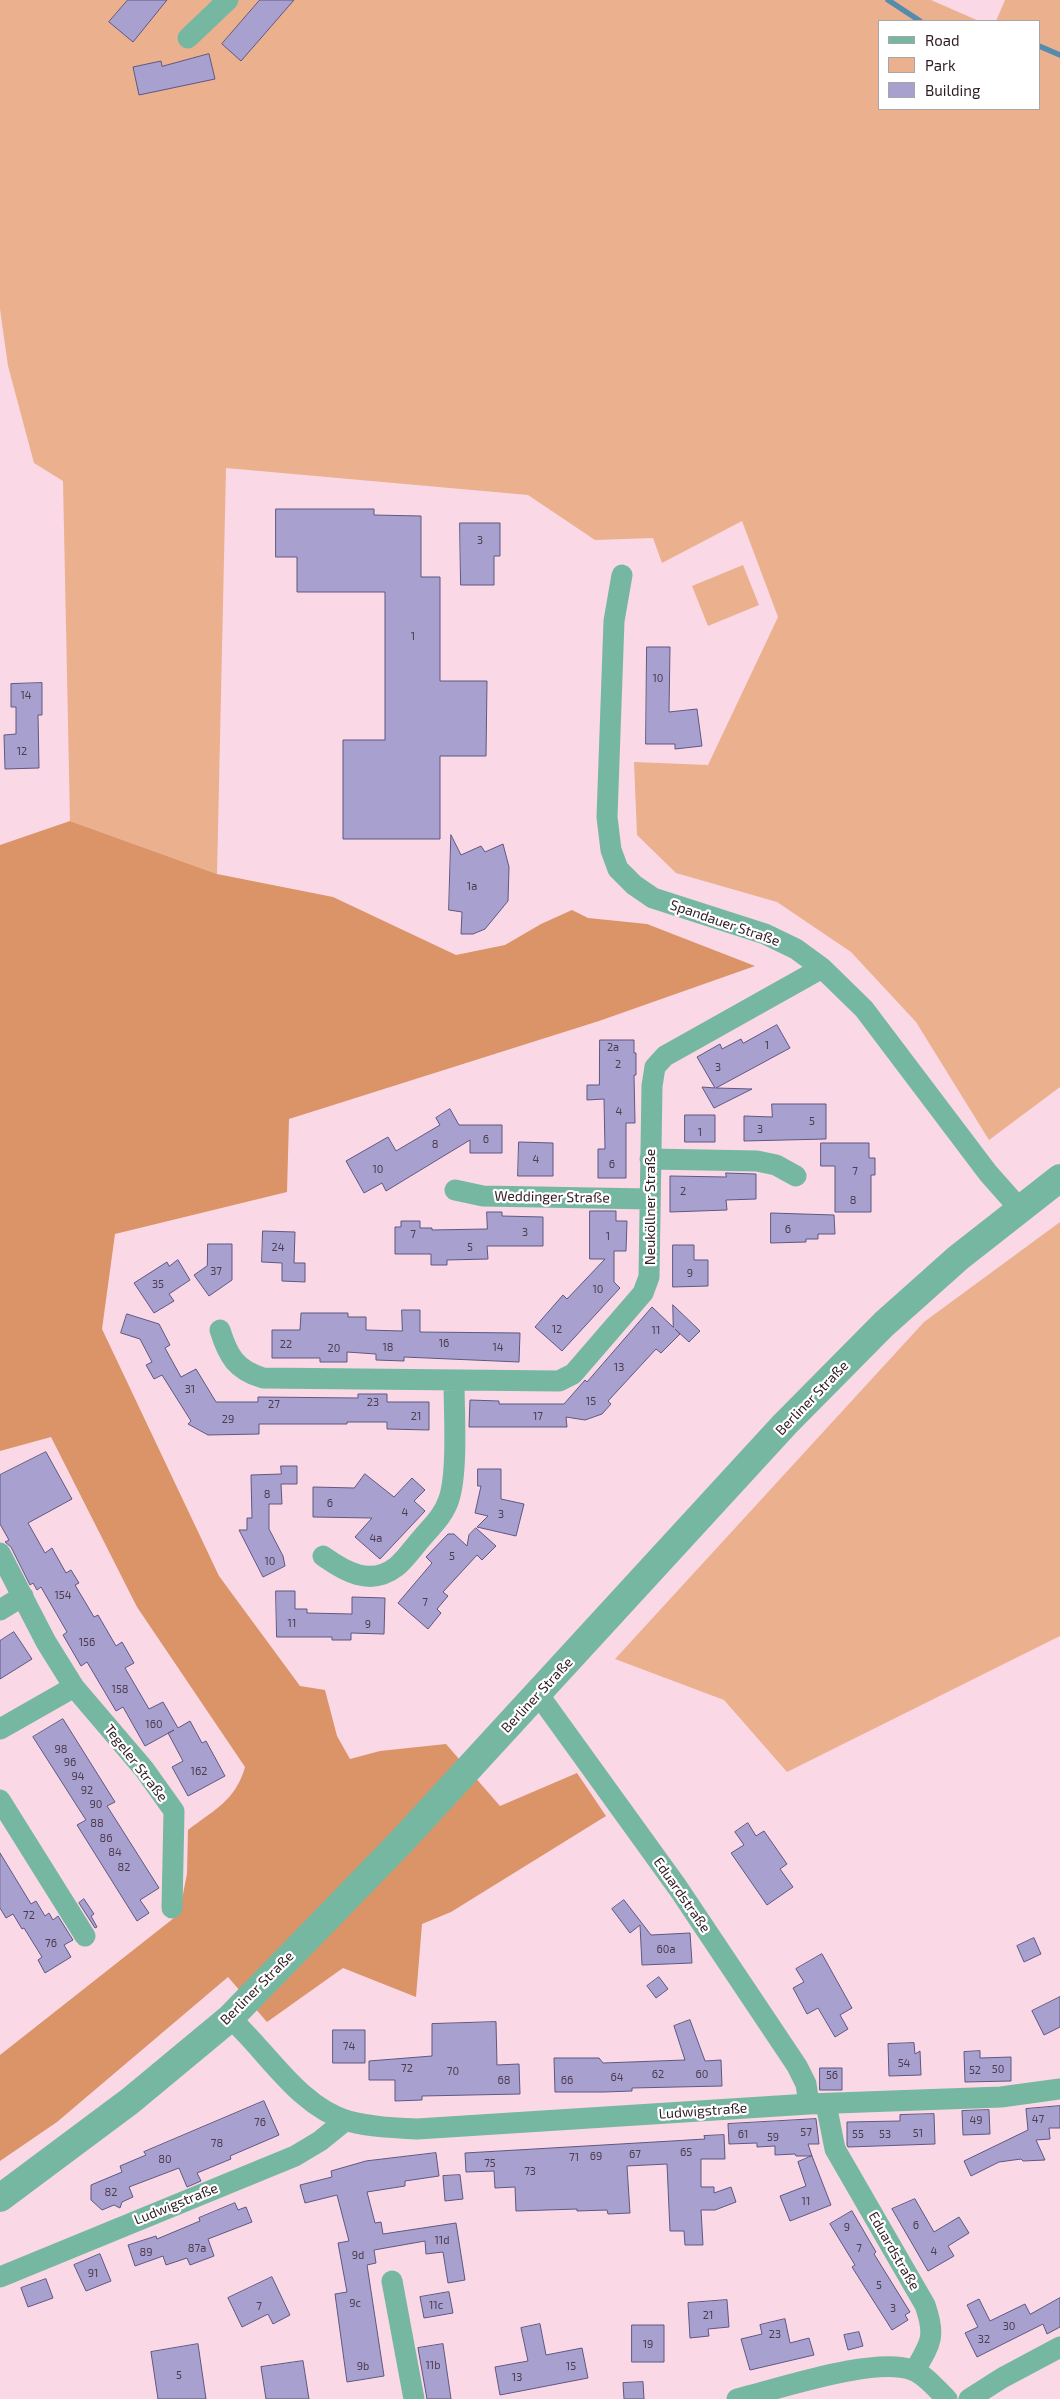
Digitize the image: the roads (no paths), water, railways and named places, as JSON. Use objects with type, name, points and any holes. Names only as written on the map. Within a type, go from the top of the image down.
[{"type":"street","points":[[188,38],[228,0]]},
{"type":"street","name":"Spandauer Straße","points":[[622,575],[614,621],[607,818],[611,850],[618,869],[634,885],[653,898],[765,934],[796,949],[822,968],[864,1009],[988,1173],[1019,1208]]},
{"type":"street","name":"Neuköllner Straße","points":[[220,1330],[232,1360],[247,1374],[263,1378],[559,1381],[573,1374],[643,1293],[649,1277],[652,1086],[655,1067],[665,1056],[822,968]]},
{"type":"street","points":[[650,1159],[757,1160],[776,1165],[796,1176]]},
{"type":"street","name":"Berliner Straße","points":[[0,2198],[130,2101],[230,2018],[402,1842],[778,1432],[844,1364],[884,1324],[1019,1208],[1060,1178]]},
{"type":"street","name":"Weddinger Straße","points":[[455,1190],[483,1196],[650,1199]]},
{"type":"street","points":[[323,1556],[340,1568],[358,1577],[376,1575],[395,1568],[443,1514],[450,1498],[453,1478],[454,1381]]},
{"type":"street","name":"Tegeler Straße","points":[[0,1553],[46,1642],[74,1687],[144,1769],[174,1811],[172,1908]]},
{"type":"street","points":[[0,1610],[23,1596]]},
{"type":"street","points":[[0,1729],[74,1687]]},
{"type":"street","name":"Eduardstraße","points":[[538,1694],[678,1888],[798,2066],[818,2104],[835,2148],[925,2305],[930,2319],[930,2345],[915,2370]]},
{"type":"street","points":[[2,1808],[85,1936]]},
{"type":"street","name":"Ludwigstraße","points":[[230,2018],[296,2087],[315,2104],[346,2120],[374,2127],[417,2129],[818,2104],[1001,2097],[1060,2088]]},
{"type":"street","name":"Ludwigstraße","points":[[0,2277],[295,2156],[320,2141],[346,2120]]},
{"type":"street","points":[[392,2281],[414,2399]]},
{"type":"street","points":[[969,2399],[1002,2378],[1060,2347]]},
{"type":"street","points":[[737,2399],[845,2372],[882,2365],[899,2366],[915,2370],[947,2399]]},
{"type":"waterway","points":[[888,0],[918,20]]},
{"type":"waterway","points":[[1040,46],[1060,55]]}]
